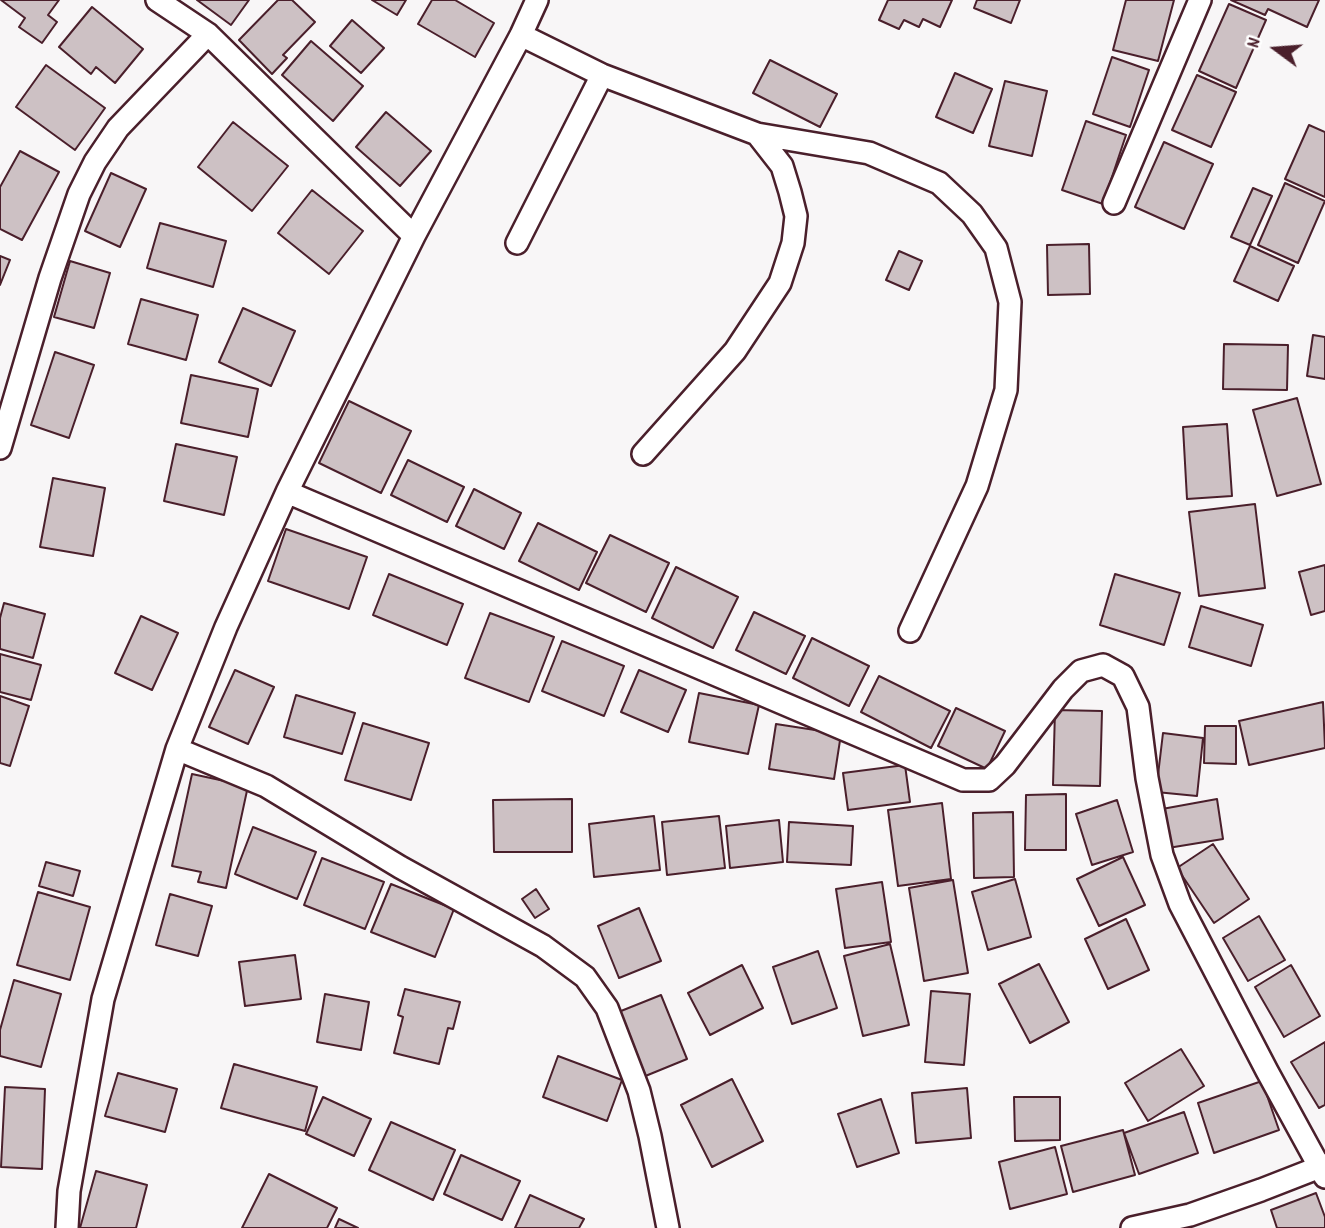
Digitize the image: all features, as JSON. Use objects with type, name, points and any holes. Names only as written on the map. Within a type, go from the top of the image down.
[{"type":"street","points":[[157,0],[208,34],[414,236]]},
{"type":"street","points":[[67,1228],[69,1191],[103,999],[177,748],[226,627],[287,492],[414,236],[537,0]]},
{"type":"street","points":[[1114,203],[1200,0]]},
{"type":"street","points":[[0,448],[50,278],[79,194],[94,162],[118,128],[208,34]]},
{"type":"street","points":[[521,35],[602,75],[757,134],[869,153],[939,183],[972,214],[996,248],[1010,302],[1006,390],[977,486],[910,631]]},
{"type":"street","points":[[517,243],[602,75]]},
{"type":"street","points":[[643,454],[735,351],[779,283],[793,243],[796,216],[782,166],[757,134]]},
{"type":"street","points":[[287,492],[963,780],[989,780],[1005,765],[1063,689],[1082,671],[1103,666],[1123,676],[1138,706],[1161,855],[1180,904],[1323,1170],[1190,1215],[1132,1228]]},
{"type":"street","points":[[177,748],[266,786],[400,867],[543,946],[585,977],[607,1009],[639,1091],[668,1228]]},
{"type":"building","points":[[1,0],[59,0],[48,15],[57,22],[42,43],[19,27],[25,18]]},
{"type":"building","points":[[197,0],[249,0],[231,25]]},
{"type":"building","points":[[278,0],[292,0],[315,22],[283,55],[287,58],[272,74],[239,40]]},
{"type":"building","points":[[372,0],[406,0],[397,15]]},
{"type":"building","points":[[432,0],[455,0],[494,23],[475,57],[418,24]]},
{"type":"building","points":[[888,0],[952,0],[940,27],[923,19],[919,27],[904,20],[899,29],[879,20]]},
{"type":"building","points":[[977,0],[1020,0],[1011,23],[974,8]]},
{"type":"building","points":[[1126,0],[1174,0],[1158,61],[1113,50]]},
{"type":"building","points":[[1231,0],[1319,0],[1307,27],[1268,9],[1265,15]]},
{"type":"building","points":[[1229,4],[1266,20],[1236,88],[1199,71]]},
{"type":"building","points":[[92,7],[143,49],[115,83],[96,67],[91,74],[59,47]]},
{"type":"building","points":[[352,20],[384,48],[361,73],[330,46]]},
{"type":"building","points":[[311,41],[363,86],[333,121],[282,75]]},
{"type":"building","points":[[1112,57],[1149,70],[1130,127],[1093,114]]},
{"type":"building","points":[[770,60],[837,94],[820,127],[753,93]]},
{"type":"building","points":[[46,65],[105,108],[75,150],[16,107]]},
{"type":"building","points":[[955,73],[992,89],[973,133],[936,117]]},
{"type":"building","points":[[1197,75],[1236,92],[1211,147],[1172,130]]},
{"type":"building","points":[[1005,81],[1047,91],[1032,156],[989,146]]},
{"type":"building","points":[[386,112],[431,151],[400,186],[356,147]]},
{"type":"building","points":[[1086,121],[1126,135],[1103,204],[1062,190]]},
{"type":"building","points":[[233,122],[288,166],[252,211],[198,167]]},
{"type":"building","points":[[1309,125],[1325,132],[1325,197],[1285,179]]},
{"type":"building","points":[[1164,142],[1213,164],[1184,229],[1135,207]]},
{"type":"building","points":[[20,151],[59,172],[22,240],[0,229],[0,187]]},
{"type":"building","points":[[111,173],[146,189],[120,247],[85,231]]},
{"type":"building","points":[[1285,183],[1325,201],[1298,263],[1258,245]]},
{"type":"building","points":[[1253,188],[1272,196],[1250,245],[1231,237]]},
{"type":"building","points":[[312,190],[363,231],[329,274],[278,233]]},
{"type":"building","points":[[160,223],[226,241],[213,287],[147,268]]},
{"type":"building","points":[[1089,244],[1090,294],[1048,295],[1047,245]]},
{"type":"building","points":[[1250,246],[1294,266],[1278,301],[1234,281]]},
{"type":"building","points":[[899,251],[922,261],[909,290],[886,280]]},
{"type":"building","points":[[0,256],[10,260],[0,285]]},
{"type":"building","points":[[70,261],[110,273],[94,328],[54,317]]},
{"type":"building","points":[[141,299],[198,315],[186,360],[128,344]]},
{"type":"building","points":[[243,308],[295,331],[271,386],[219,362]]},
{"type":"building","points":[[1313,335],[1325,337],[1325,379],[1307,376]]},
{"type":"building","points":[[1224,344],[1288,345],[1287,390],[1223,389]]},
{"type":"building","points":[[55,352],[94,365],[69,438],[31,425]]},
{"type":"building","points":[[191,375],[258,389],[248,437],[181,423]]},
{"type":"building","points":[[1297,398],[1321,484],[1277,496],[1253,410]]},
{"type":"building","points":[[349,401],[411,431],[381,493],[319,463]]},
{"type":"building","points":[[1227,424],[1232,496],[1187,499],[1183,427]]},
{"type":"building","points":[[176,444],[237,457],[224,515],[164,501]]},
{"type":"building","points":[[408,460],[464,487],[447,522],[391,495]]},
{"type":"building","points":[[53,478],[105,488],[93,556],[40,547]]},
{"type":"building","points":[[474,489],[521,513],[504,549],[456,526]]},
{"type":"building","points":[[1255,504],[1265,588],[1199,596],[1189,512]]},
{"type":"building","points":[[538,523],[597,552],[579,590],[519,561]]},
{"type":"building","points":[[286,529],[367,557],[349,609],[268,581]]},
{"type":"building","points":[[610,535],[669,563],[646,612],[586,583]]},
{"type":"building","points":[[1325,565],[1325,611],[1311,615],[1299,572]]},
{"type":"building","points":[[676,567],[738,597],[713,648],[652,618]]},
{"type":"building","points":[[389,574],[463,604],[447,645],[373,615]]},
{"type":"building","points":[[1115,574],[1180,593],[1164,645],[1100,625]]},
{"type":"building","points":[[4,603],[45,614],[33,658],[0,649],[0,618]]},
{"type":"building","points":[[1201,606],[1263,625],[1251,666],[1189,647]]},
{"type":"building","points":[[754,612],[805,636],[786,674],[736,650]]},
{"type":"building","points":[[490,613],[554,637],[529,702],[465,678]]},
{"type":"building","points":[[141,616],[178,633],[152,690],[115,673]]},
{"type":"building","points":[[812,638],[869,666],[849,706],[793,678]]},
{"type":"building","points":[[562,641],[624,666],[604,716],[542,691]]},
{"type":"building","points":[[0,654],[41,665],[31,700],[0,692]]},
{"type":"building","points":[[235,670],[274,687],[248,744],[209,727]]},
{"type":"building","points":[[639,670],[686,690],[668,732],[621,712]]},
{"type":"building","points":[[879,676],[950,711],[931,748],[861,712]]},
{"type":"building","points":[[699,693],[759,705],[748,754],[689,742]]},
{"type":"building","points":[[296,695],[355,713],[342,754],[284,737]]},
{"type":"building","points":[[0,696],[29,706],[10,766],[0,763]]},
{"type":"building","points":[[1323,702],[1325,748],[1249,765],[1239,721]]},
{"type":"building","points":[[956,708],[1005,731],[987,769],[938,746]]},
{"type":"building","points":[[1055,710],[1102,711],[1100,786],[1053,785]]},
{"type":"building","points":[[363,723],[429,743],[411,800],[345,780]]},
{"type":"building","points":[[776,724],[841,734],[834,779],[769,769]]},
{"type":"building","points":[[1205,726],[1236,726],[1236,764],[1204,763]]},
{"type":"building","points":[[1163,733],[1203,738],[1197,796],[1156,792]]},
{"type":"building","points":[[905,765],[910,802],[848,810],[843,773]]},
{"type":"building","points":[[192,774],[248,786],[226,888],[198,882],[201,872],[172,866]]},
{"type":"building","points":[[1066,794],[1066,850],[1025,850],[1026,795]]},
{"type":"building","points":[[572,799],[572,852],[494,852],[493,800]]},
{"type":"building","points":[[1217,799],[1223,839],[1168,848],[1162,809]]},
{"type":"building","points":[[1117,800],[1133,852],[1092,865],[1076,814]]},
{"type":"building","points":[[942,803],[951,879],[898,886],[888,810]]},
{"type":"building","points":[[1013,812],[1014,877],[974,878],[973,813]]},
{"type":"building","points":[[654,816],[660,870],[594,877],[589,824]]},
{"type":"building","points":[[719,816],[725,868],[667,875],[662,822]]},
{"type":"building","points":[[779,820],[783,862],[730,868],[726,826]]},
{"type":"building","points":[[789,822],[853,826],[851,865],[787,862]]},
{"type":"building","points":[[253,827],[316,852],[297,899],[235,874]]},
{"type":"building","points":[[1213,844],[1249,899],[1214,923],[1177,868]]},
{"type":"building","points":[[1123,857],[1145,905],[1099,926],[1077,879]]},
{"type":"building","points":[[322,858],[384,882],[365,929],[304,905]]},
{"type":"building","points":[[46,862],[80,871],[73,896],[39,886]]},
{"type":"building","points":[[1015,879],[1031,937],[988,950],[972,892]]},
{"type":"building","points":[[953,880],[968,973],[924,981],[909,888]]},
{"type":"building","points":[[882,882],[891,942],[845,948],[836,889]]},
{"type":"building","points":[[391,884],[454,909],[435,957],[371,932]]},
{"type":"building","points":[[536,889],[549,909],[535,918],[522,899]]},
{"type":"building","points":[[38,892],[90,907],[70,980],[17,965]]},
{"type":"building","points":[[170,894],[212,906],[198,956],[156,945]]},
{"type":"building","points":[[639,908],[661,961],[619,978],[598,926]]},
{"type":"building","points":[[1259,916],[1285,960],[1248,981],[1223,938]]},
{"type":"building","points":[[1126,919],[1149,970],[1108,989],[1085,939]]},
{"type":"building","points":[[890,944],[909,1025],[863,1036],[844,956]]},
{"type":"building","points":[[818,951],[837,1008],[792,1024],[773,967]]},
{"type":"building","points":[[295,955],[301,999],[245,1006],[239,962]]},
{"type":"building","points":[[1039,964],[1069,1022],[1030,1043],[999,984]]},
{"type":"building","points":[[742,965],[763,1008],[710,1035],[688,993]]},
{"type":"building","points":[[1291,965],[1320,1016],[1284,1037],[1255,987]]},
{"type":"building","points":[[14,980],[61,994],[41,1067],[0,1056],[0,1030]]},
{"type":"building","points":[[405,989],[460,1002],[453,1029],[448,1028],[439,1064],[394,1053],[403,1017],[398,1015]]},
{"type":"building","points":[[931,991],[970,994],[964,1065],[925,1062]]},
{"type":"building","points":[[325,994],[369,1002],[361,1050],[317,1042]]},
{"type":"building","points":[[661,995],[687,1059],[643,1077],[616,1013]]},
{"type":"building","points":[[1325,1042],[1325,1105],[1319,1108],[1291,1062]]},
{"type":"building","points":[[1181,1049],[1204,1086],[1148,1121],[1125,1083]]},
{"type":"building","points":[[558,1056],[622,1080],[607,1121],[543,1097]]},
{"type":"building","points":[[234,1064],[317,1087],[305,1131],[221,1108]]},
{"type":"building","points":[[118,1073],[177,1089],[165,1132],[105,1116]]},
{"type":"building","points":[[732,1079],[763,1141],[712,1167],[681,1105]]},
{"type":"building","points":[[1262,1081],[1279,1130],[1214,1153],[1198,1103]]},
{"type":"building","points":[[5,1087],[45,1089],[42,1169],[1,1167]]},
{"type":"building","points":[[967,1088],[971,1138],[916,1143],[912,1093]]},
{"type":"building","points":[[323,1097],[371,1119],[354,1156],[306,1134]]},
{"type":"building","points":[[1014,1097],[1060,1097],[1060,1140],[1015,1141]]},
{"type":"building","points":[[881,1099],[899,1153],[857,1167],[838,1114]]},
{"type":"building","points":[[1184,1112],[1198,1153],[1139,1174],[1124,1133]]},
{"type":"building","points":[[391,1122],[455,1150],[433,1200],[369,1170]]},
{"type":"building","points":[[1123,1130],[1135,1175],[1073,1192],[1061,1146]]},
{"type":"building","points":[[1055,1147],[1067,1194],[1010,1209],[999,1162]]},
{"type":"building","points":[[461,1155],[520,1181],[502,1220],[444,1194]]},
{"type":"building","points":[[96,1171],[147,1185],[136,1228],[80,1228]]},
{"type":"building","points":[[269,1174],[337,1208],[327,1228],[242,1228]]},
{"type":"building","points":[[1316,1193],[1325,1217],[1325,1228],[1277,1228],[1271,1210]]},
{"type":"building","points":[[530,1195],[584,1219],[579,1228],[515,1228]]},
{"type":"building","points":[[339,1219],[358,1228],[335,1228]]}]
